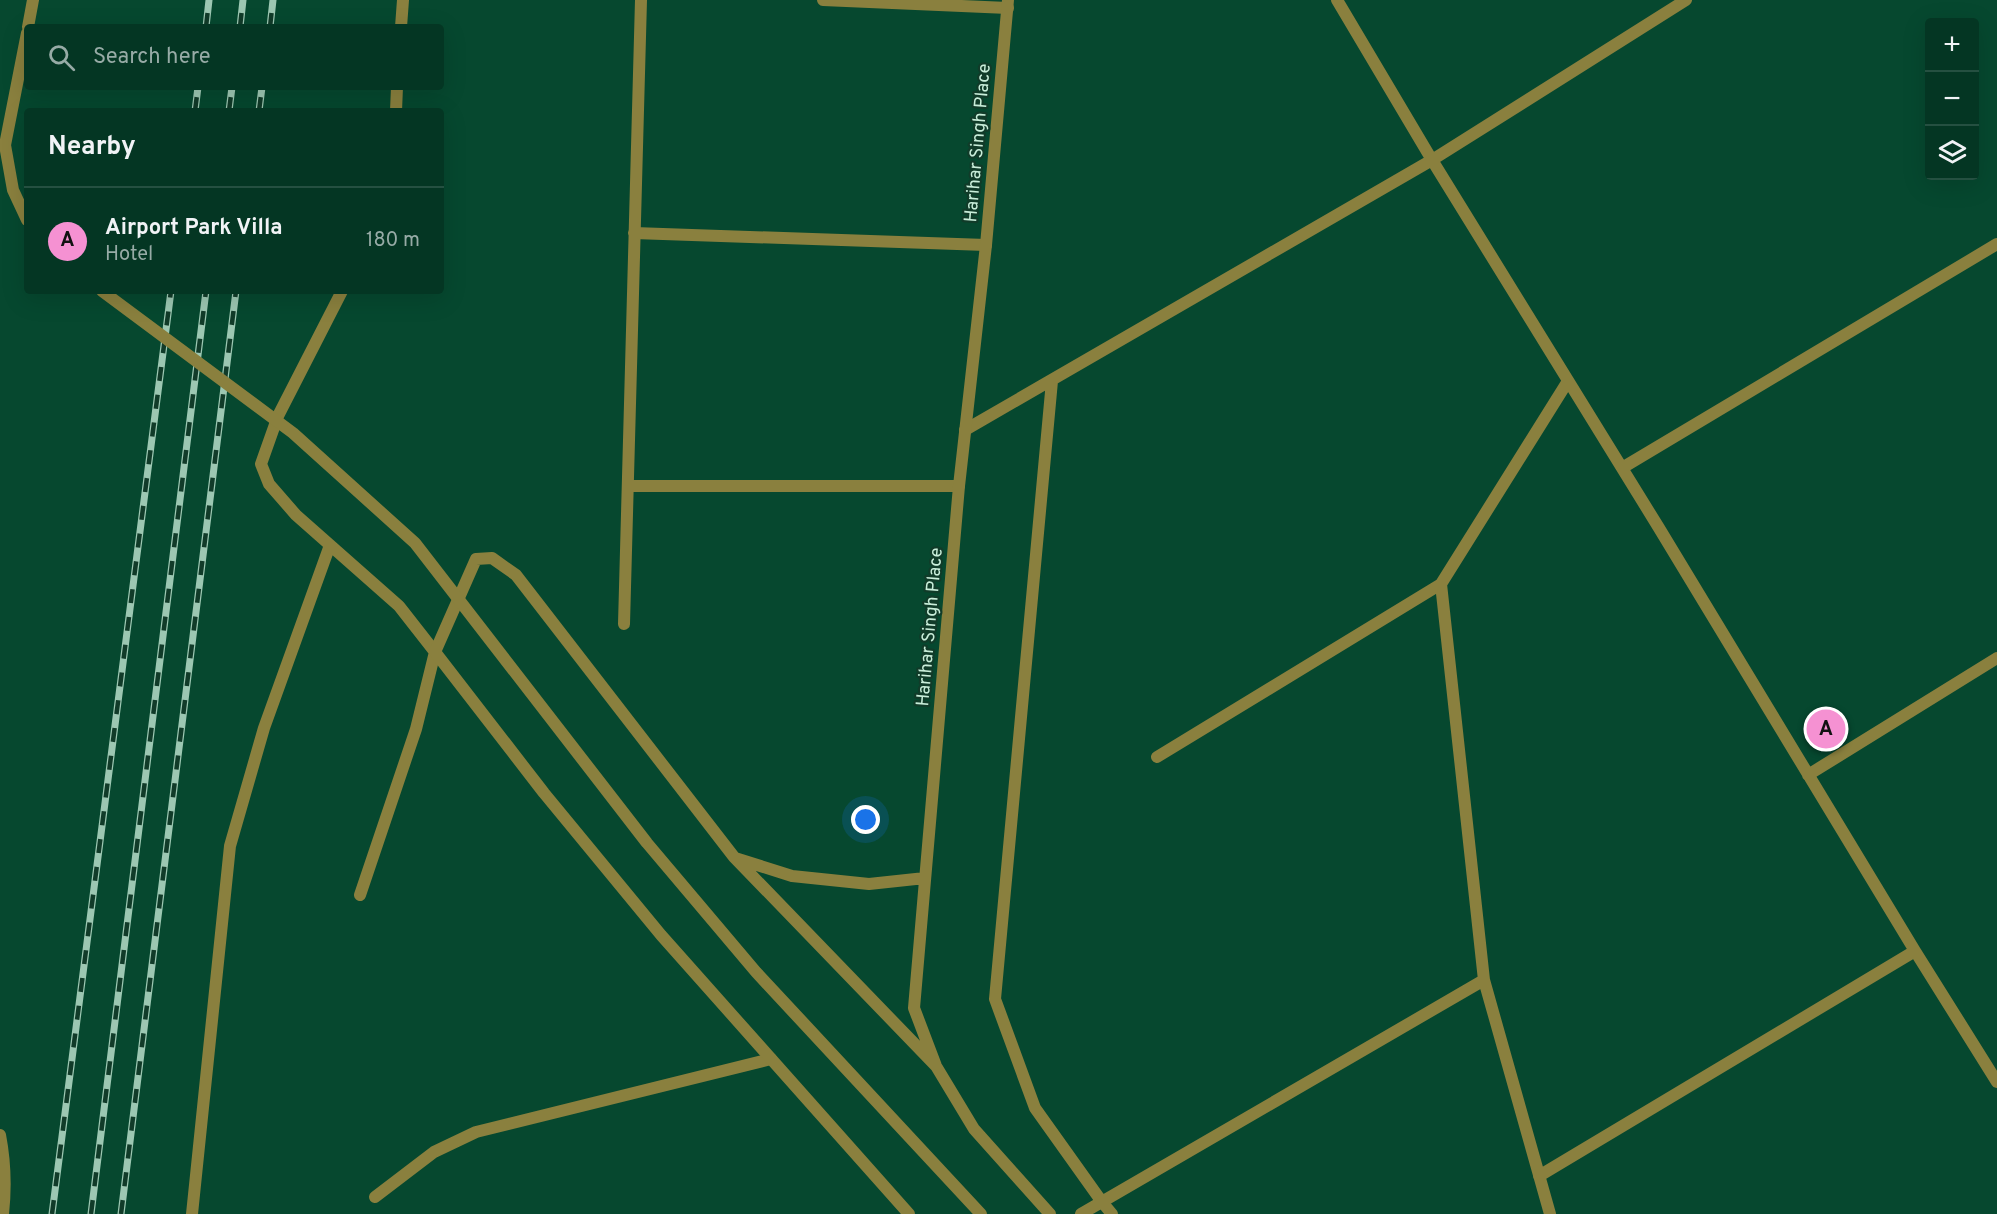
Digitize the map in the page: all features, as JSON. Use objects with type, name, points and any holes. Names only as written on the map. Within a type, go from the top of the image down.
[{"type":"street","points":[[29,24],[33,0]]},
{"type":"street","points":[[401,24],[403,0]]},
{"type":"street","points":[[624,624],[641,0]]},
{"type":"street","points":[[823,0],[1008,4]]},
{"type":"street","points":[[1337,0],[1432,160],[1915,951],[1996,1077]]},
{"type":"street","points":[[965,430],[1432,160],[1686,0]]},
{"type":"street","name":"Harihar Singh Place","points":[[1008,4],[986,245],[959,486],[914,1008],[936,1066],[974,1129],[1050,1214]]},
{"type":"street","points":[[24,48],[5,145],[14,190],[24,213]]},
{"type":"street","points":[[396,108],[398,90]]},
{"type":"street","points":[[634,233],[986,245]]},
{"type":"street","points":[[1622,468],[1997,243]]},
{"type":"street","points":[[106,294],[293,433],[415,543],[647,843],[756,972],[981,1214]]},
{"type":"street","points":[[340,294],[278,416],[261,464],[269,484],[296,515],[399,606],[544,793],[632,899],[909,1214]]},
{"type":"street","points":[[1052,381],[995,999],[1035,1108],[1112,1214]]},
{"type":"street","points":[[1157,757],[1441,584],[1568,381]]},
{"type":"street","points":[[628,486],[959,486]]},
{"type":"street","points":[[192,1214],[230,846],[264,728],[330,545]]},
{"type":"street","points":[[360,895],[416,729],[435,652],[476,559],[492,558],[516,575],[734,857],[936,1066]]},
{"type":"street","points":[[1441,584],[1484,980],[1550,1214]]},
{"type":"street","points":[[1808,775],[1997,658]]},
{"type":"street","points":[[734,857],[792,876],[869,884],[925,878]]},
{"type":"street","points":[[1539,1176],[1915,951]]},
{"type":"street","points":[[1081,1214],[1484,980]]},
{"type":"street","points":[[375,1197],[434,1152],[476,1132],[771,1059]]},
{"type":"street","points":[[0,1135],[5,1195],[3,1214]]},
{"type":"railway","points":[[206,24],[209,0]]},
{"type":"railway","points":[[240,24],[243,0]]},
{"type":"railway","points":[[270,24],[273,0]]},
{"type":"railway","points":[[195,108],[198,90]]},
{"type":"railway","points":[[229,108],[232,90]]},
{"type":"railway","points":[[259,108],[262,90]]},
{"type":"railway","points":[[52,1214],[171,294]]},
{"type":"railway","points":[[91,1214],[206,294]]},
{"type":"railway","points":[[121,1214],[236,294]]},
{"type":"place","name":"Airport Park Villa","points":[[1826,729]]}]
